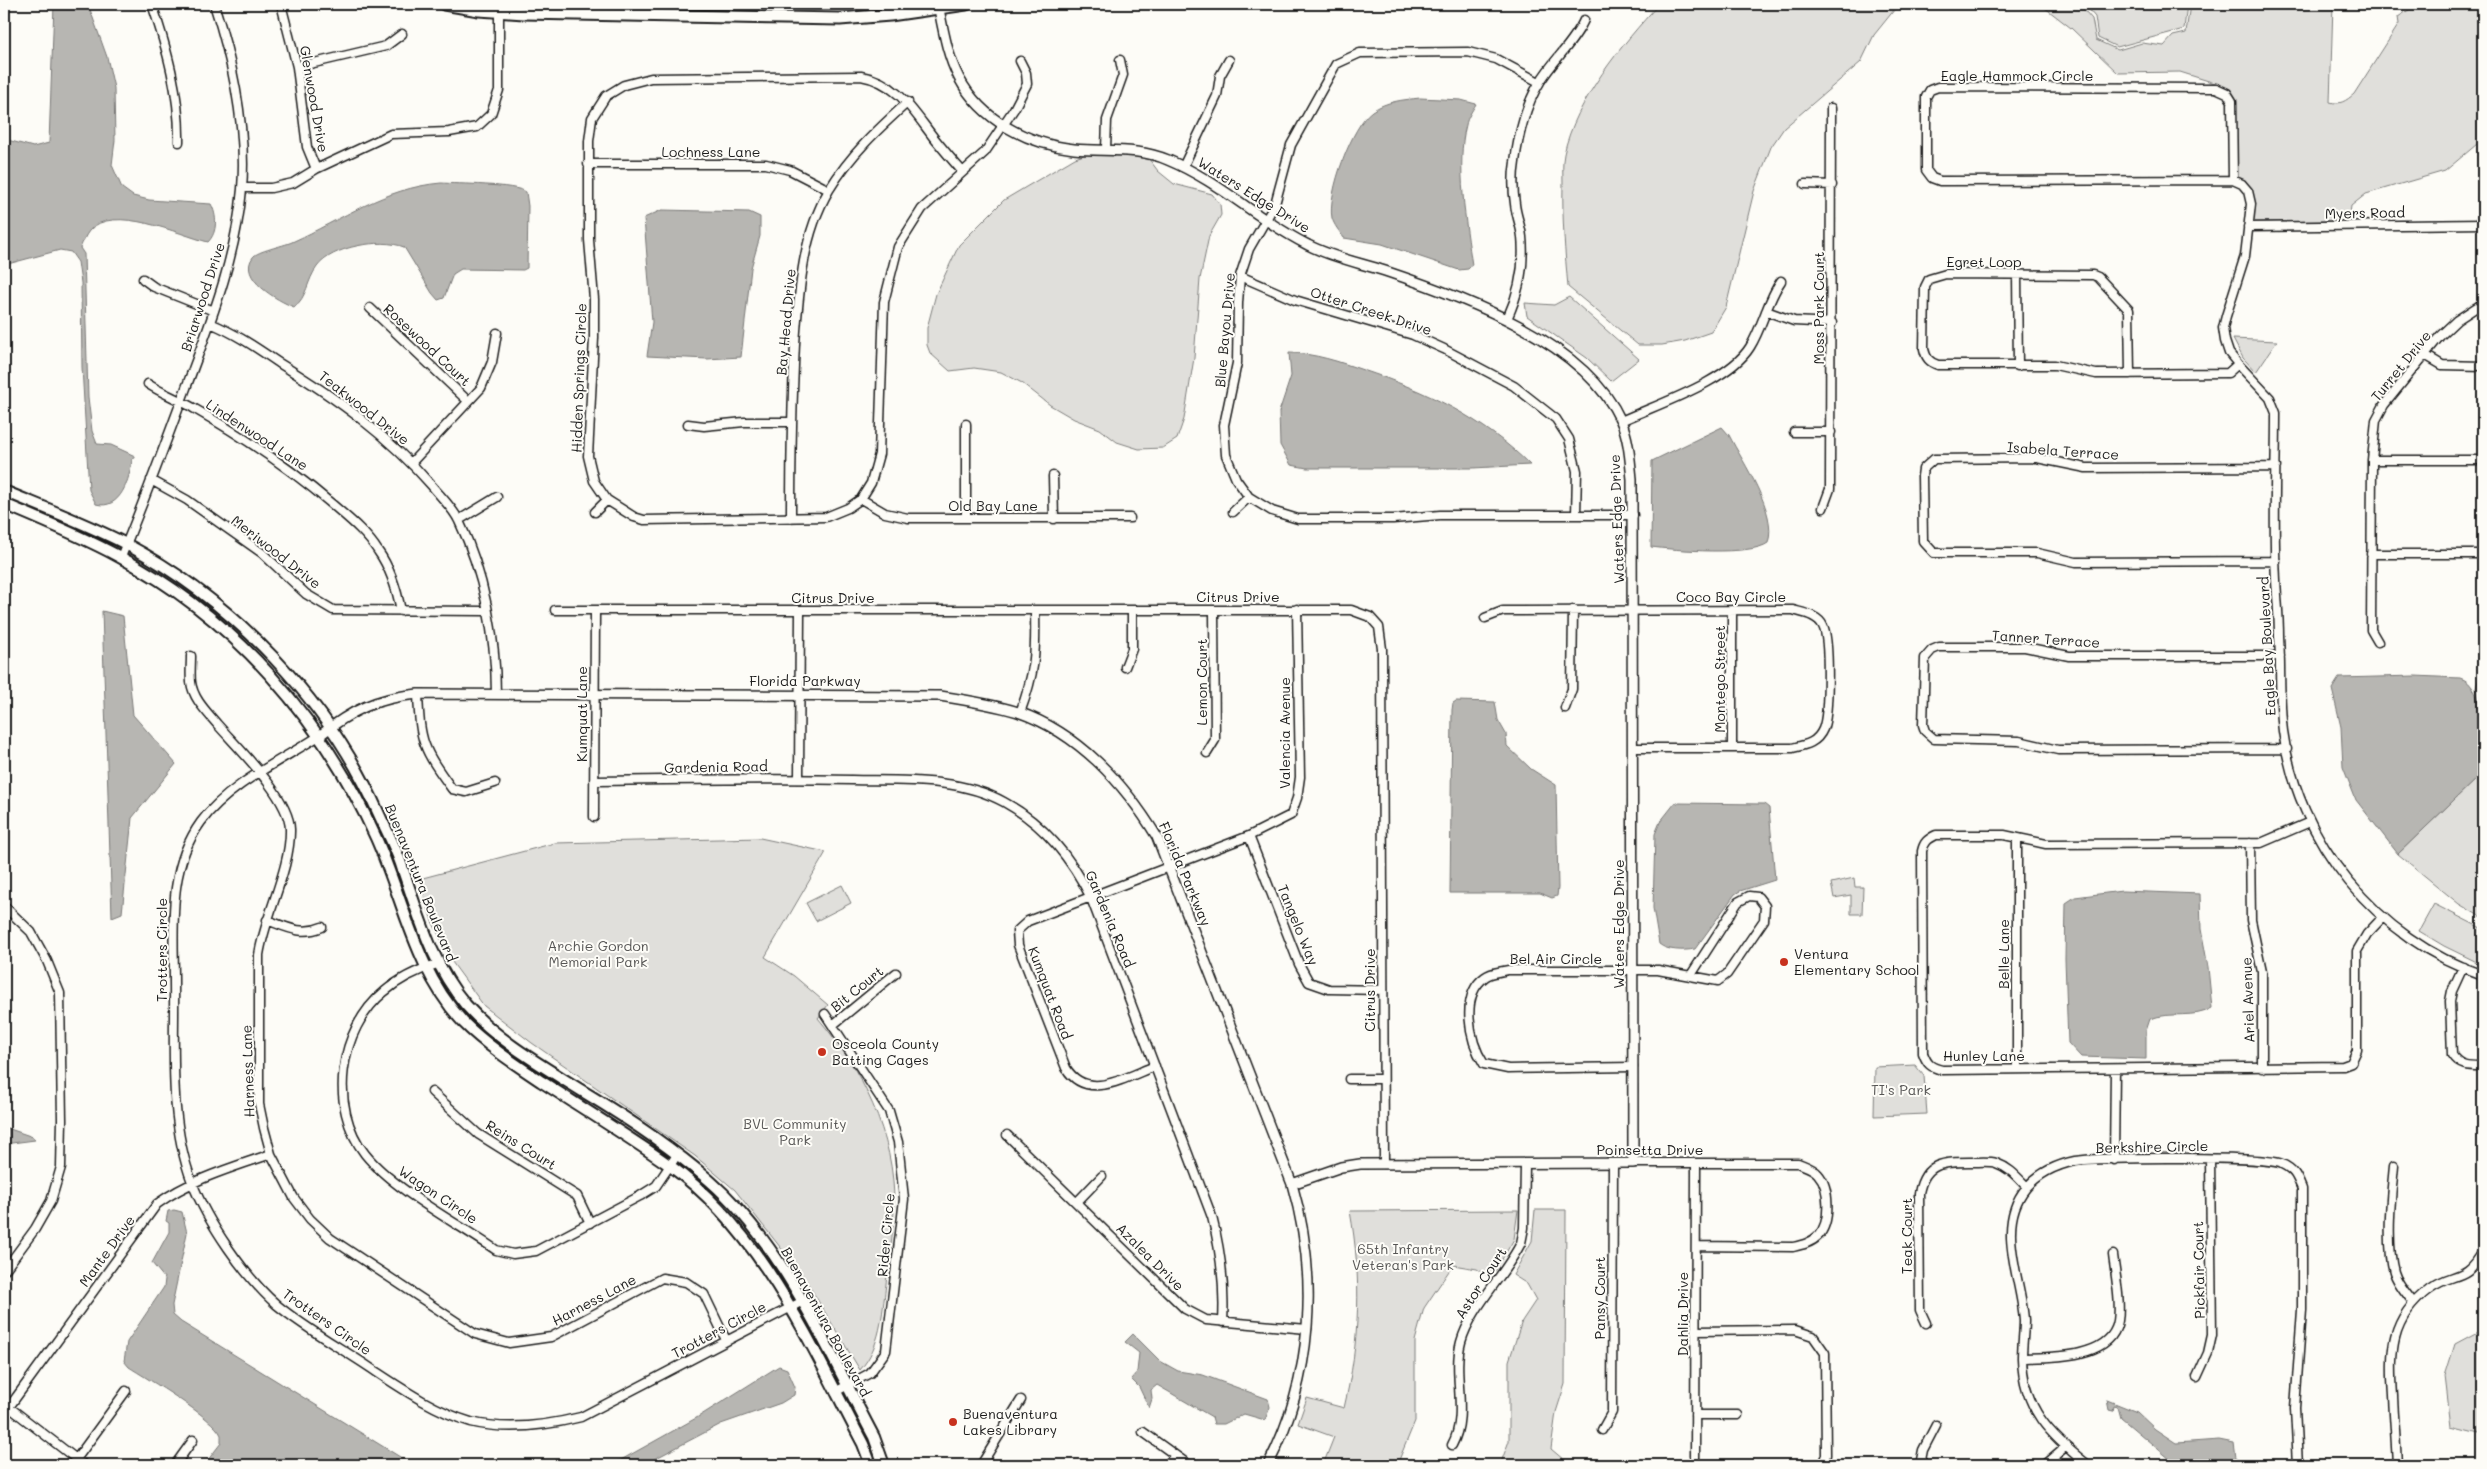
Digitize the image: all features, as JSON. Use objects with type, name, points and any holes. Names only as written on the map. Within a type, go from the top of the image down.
[{"type":"main road","points":[[444,4],[499,8],[840,19],[890,16],[939,6],[966,4]]},
{"type":"main road","name":"Buenaventura Boulevard","points":[[4,491],[70,517],[126,544],[181,579],[238,624],[266,651],[330,728],[373,801],[401,862],[420,922],[437,964],[468,1007],[495,1033],[677,1155],[710,1181],[754,1227],[781,1266],[801,1302],[874,1437],[884,1465]]},
{"type":"main road","name":"Buenaventura Boulevard","points":[[4,504],[64,529],[121,557],[174,590],[234,638],[289,695],[319,736],[362,806],[387,863],[406,922],[425,968],[444,998],[464,1022],[484,1041],[670,1166],[721,1210],[769,1272],[835,1392],[871,1465]]},
{"type":"street","points":[[152,4],[167,48],[180,123],[179,142]]},
{"type":"street","name":"Briarwood Drive","points":[[121,557],[210,323],[233,252],[242,188],[242,133],[235,77],[214,4]]},
{"type":"street","name":"Glenwood Drive","points":[[281,4],[297,67],[307,147],[316,169]]},
{"type":"street","name":"Waters Edge Drive","points":[[939,6],[949,53],[960,79],[981,107],[1004,126],[1042,144],[1076,149],[1133,151],[1167,159],[1221,190],[1266,222],[1310,247],[1470,301],[1507,319],[1571,360],[1600,387],[1621,422],[1630,453],[1633,515],[1633,1164]]},
{"type":"street","points":[[242,188],[271,188],[293,183],[316,169],[391,134],[449,132],[477,127],[491,114],[499,90],[499,8]]},
{"type":"street","points":[[1507,319],[1518,294],[1522,270],[1522,237],[1514,202],[1515,162],[1523,122],[1539,82],[1565,47],[1578,35],[1584,20]]},
{"type":"street","points":[[297,67],[386,46],[402,34]]},
{"type":"street","name":"Blue Bayou Drive","points":[[1539,82],[1496,59],[1468,52],[1360,53],[1336,64],[1291,145],[1275,204],[1249,249],[1240,276],[1237,363],[1224,435],[1226,454],[1236,479],[1249,497],[1272,511],[1298,519],[1440,515],[1633,515]]},
{"type":"street","points":[[1106,149],[1107,120],[1123,75],[1120,60]]},
{"type":"street","points":[[1183,167],[1217,96],[1220,76],[1229,60]]},
{"type":"street","points":[[861,499],[871,483],[879,454],[884,302],[898,247],[922,209],[985,152],[1004,126],[1027,84],[1026,73],[1020,61]]},
{"type":"street","name":"Hidden Springs Circle","points":[[861,499],[848,508],[826,517],[644,520],[627,513],[607,500],[594,481],[588,456],[594,299],[589,240],[588,164],[592,118],[606,96],[624,85],[652,78],[862,76],[875,78],[890,86],[908,102],[962,171]]},
{"type":"street","name":"Eagle Hammock Circle","points":[[1938,87],[2216,88],[2226,93],[2232,101],[2233,180],[1940,181],[1932,178],[1926,170],[1926,97],[1930,90],[1938,87]]},
{"type":"street","name":"Bay Head Drive","points":[[791,518],[792,422],[799,284],[806,248],[829,190],[859,148],[908,102]]},
{"type":"street","name":"Moss Park Court","points":[[1823,508],[1830,489],[1832,323],[1831,108]]},
{"type":"street","name":"Lochness Lane","points":[[588,164],[766,164],[790,170],[829,190]]},
{"type":"street","points":[[2233,180],[2242,184],[2248,191],[2250,204],[2248,227]]},
{"type":"street","points":[[1805,184],[1832,185]]},
{"type":"street","name":"Myers Road","points":[[2248,227],[2483,224]]},
{"type":"street","name":"Eagle Bay Boulevard","points":[[2248,227],[2246,247],[2224,328],[2229,353],[2270,398],[2276,413],[2276,561],[2283,731],[2297,791],[2310,822],[2336,865],[2382,917],[2421,945],[2463,967],[2483,975]]},
{"type":"street","name":"Egret Loop","points":[[2130,374],[2129,310],[2098,277],[2093,275],[1946,274],[1929,279],[1924,287],[1924,349],[1926,357],[1930,362],[1938,365],[2055,365],[2096,374],[2130,374],[2228,373],[2238,364]]},
{"type":"street","points":[[2018,275],[2018,366]]},
{"type":"street","name":"Otter Creek Drive","points":[[1240,276],[1296,300],[1413,335],[1514,386],[1556,419],[1569,439],[1577,471],[1576,515]]},
{"type":"street","points":[[144,279],[154,287],[214,311]]},
{"type":"street","points":[[1621,422],[1730,369],[1750,347],[1771,295],[1781,281]]},
{"type":"street","name":"Turret Drive","points":[[2378,642],[2371,630],[2372,460],[2376,420],[2384,405],[2457,320],[2483,303]]},
{"type":"street","name":"Rosewood Court","points":[[370,308],[468,401]]},
{"type":"street","points":[[1766,311],[1794,321],[1832,323]]},
{"type":"street","name":"Teakwood Drive","points":[[210,323],[232,333],[332,395],[380,433],[412,462],[459,520],[480,572],[496,666],[496,694]]},
{"type":"street","points":[[412,462],[481,388],[492,362],[497,333]]},
{"type":"street","points":[[2426,355],[2442,365],[2483,366]]},
{"type":"street","name":"Lindenwood Lane","points":[[148,384],[162,394],[181,401],[230,429],[294,472],[351,520],[378,550],[397,587],[401,611]]},
{"type":"street","points":[[688,424],[704,426],[744,422],[792,422]]},
{"type":"street","points":[[966,424],[966,518]]},
{"type":"street","points":[[1794,432],[1831,432]]},
{"type":"street","name":"Isabela Terrace","points":[[2276,467],[2086,468],[2037,458],[1934,459],[1923,469],[1922,476],[1923,541],[1934,553],[2038,553],[2076,562],[2276,561]]},
{"type":"street","points":[[2372,460],[2483,460]]},
{"type":"street","points":[[1053,476],[1054,519]]},
{"type":"street","name":"Meriwood Drive","points":[[151,480],[187,500],[262,553],[306,594],[333,610],[486,611]]},
{"type":"street","points":[[459,520],[497,497]]},
{"type":"street","points":[[1233,512],[1249,497]]},
{"type":"street","name":"Old Bay Lane","points":[[861,499],[884,513],[908,518],[1130,518]]},
{"type":"street","points":[[595,512],[607,500]]},
{"type":"street","points":[[2371,554],[2483,554]]},
{"type":"street","name":"Citrus Drive","points":[[555,610],[1035,611],[1297,609],[1351,610],[1370,617],[1379,628],[1382,649],[1384,1164]]},
{"type":"street","name":"Valencia Avenue","points":[[1169,867],[1249,836],[1291,815],[1297,798],[1300,777],[1297,609]]},
{"type":"street","points":[[1125,667],[1132,649],[1132,610]]},
{"type":"street","name":"Lemon Court","points":[[1207,753],[1215,740],[1214,610]]},
{"type":"street","points":[[1565,708],[1572,689],[1572,610]]},
{"type":"street","name":"Montego Street","points":[[1732,610],[1732,748]]},
{"type":"street","name":"Coco Bay Circle","points":[[1485,618],[1503,611],[1793,610],[1810,615],[1822,624],[1826,640],[1827,714],[1823,730],[1812,743],[1792,748],[1633,748]]},
{"type":"street","name":"Kumquat Lane","points":[[594,816],[595,611]]},
{"type":"street","points":[[799,779],[798,694],[800,611]]},
{"type":"street","points":[[1020,713],[1033,678],[1036,653],[1035,611]]},
{"type":"street","name":"Tanner Terrace","points":[[2280,656],[2069,656],[2025,647],[1939,647],[1932,650],[1925,658],[1923,726],[1924,731],[1934,739],[2019,741],[2058,750],[2287,749]]},
{"type":"street","name":"Harness Lane","points":[[192,656],[191,683],[200,704],[261,773],[286,813],[290,828],[289,847],[260,945],[258,973],[259,1104],[271,1154],[294,1198],[330,1238],[475,1334],[509,1343],[551,1337],[662,1278],[686,1282],[704,1294],[726,1340]]},
{"type":"street","points":[[418,694],[419,732],[426,752],[452,789],[466,792],[494,783]]},
{"type":"street","name":"Florida Parkway","points":[[319,736],[356,710],[377,700],[418,694],[940,696],[993,705],[1020,713],[1057,731],[1094,758],[1138,806],[1157,837],[1292,1184],[1304,1233],[1308,1264],[1305,1353],[1293,1404],[1268,1465]]},
{"type":"street","name":"Trotters Circle","points":[[319,736],[227,795],[202,821],[183,853],[174,889],[174,1091],[178,1134],[192,1182],[233,1257],[277,1305],[422,1401],[471,1422],[525,1427],[551,1424],[580,1417],[801,1302]]},
{"type":"street","name":"Gardenia Road","points":[[595,781],[799,779],[932,782],[976,791],[1003,801],[1037,823],[1056,842],[1080,875],[1212,1217],[1220,1249],[1224,1288],[1223,1322]]},
{"type":"street","name":"Hunley Lane","points":[[2310,822],[2261,843],[2046,844],[2004,835],[1936,835],[1924,844],[1922,851],[1923,1053],[1927,1062],[1932,1068],[1942,1070],[2335,1067],[2351,1062],[2357,1050],[2357,951],[2367,934],[2382,917]]},
{"type":"street","name":"Tangelo Way","points":[[1249,836],[1299,964],[1309,982],[1329,989],[1383,990]]},
{"type":"street","name":"Belle Lane","points":[[2016,838],[2017,1069]]},
{"type":"street","name":"Ariel Avenue","points":[[2250,843],[2251,920],[2262,972],[2262,1068]]},
{"type":"street","name":"Kumquat Road","points":[[1155,1066],[1106,1085],[1088,1086],[1073,1080],[1066,1068],[1018,945],[1017,931],[1028,921],[1169,867]]},
{"type":"street","points":[[1633,971],[1658,970],[1718,981],[1727,974],[1764,920],[1765,906],[1758,897],[1749,896],[1738,902],[1691,975]]},
{"type":"street","points":[[4,906],[31,932],[47,960],[60,992],[62,1102],[61,1167],[51,1201],[35,1229],[4,1271]]},
{"type":"street","points":[[267,920],[302,932],[313,931],[322,927]]},
{"type":"street","name":"Wagon Circle","points":[[437,964],[402,978],[383,992],[365,1012],[350,1041],[342,1084],[344,1110],[364,1153],[392,1181],[496,1250],[513,1254],[536,1251],[656,1186],[677,1155]]},
{"type":"street","points":[[2463,967],[2452,991],[2450,1001],[2452,1055],[2457,1062],[2467,1066],[2483,1066]]},
{"type":"street","name":"Bel Air Circle","points":[[1633,971],[1508,970],[1488,975],[1477,984],[1471,997],[1470,1031],[1474,1049],[1484,1064],[1508,1068],[1633,1067]]},
{"type":"street","name":"Bit Court","points":[[834,1024],[896,973]]},
{"type":"street","name":"Rider Circle","points":[[825,1014],[834,1024],[889,1111],[898,1142],[904,1199],[886,1351],[870,1372],[835,1392]]},
{"type":"street","points":[[2114,1160],[2115,1069]]},
{"type":"street","points":[[1349,1079],[1384,1079]]},
{"type":"street","name":"Reins Court","points":[[432,1092],[478,1134],[577,1196],[590,1223]]},
{"type":"street","name":"Azalea Drive","points":[[1007,1135],[1185,1309],[1206,1320],[1307,1328]]},
{"type":"street","name":"Mante Drive","points":[[4,1414],[157,1204],[177,1189],[192,1182],[271,1154]]},
{"type":"street","name":"Berkshire Circle","points":[[2088,1465],[2065,1447],[2044,1426],[2030,1403],[2024,1382],[2022,1358],[2024,1320],[2010,1240],[2012,1220],[2018,1201],[2027,1188],[2049,1168],[2076,1161],[2210,1159],[2265,1160],[2281,1163],[2296,1172],[2302,1189],[2302,1310],[2295,1408],[2298,1465]]},
{"type":"street","name":"Pickfair Court","points":[[2196,1377],[2208,1353],[2212,1335],[2210,1159]]},
{"type":"street","name":"Teak Court","points":[[1926,1323],[1920,1310],[1919,1193],[1922,1178],[1932,1167],[1942,1164],[1994,1162],[2010,1170],[2027,1188]]},
{"type":"street","name":"Dahlia Drive","points":[[1695,1465],[1696,1163]]},
{"type":"street","name":"Poinsetta Drive","points":[[1292,1184],[1341,1167],[1384,1164],[1798,1163],[1810,1167],[1819,1175],[1826,1190],[1826,1218],[1818,1236],[1805,1245],[1793,1247],[1696,1246]]},
{"type":"street","name":"Astor Court","points":[[1452,1445],[1460,1427],[1461,1344],[1470,1321],[1521,1243],[1524,1228],[1525,1164]]},
{"type":"street","name":"Pansy Court","points":[[1602,1430],[1612,1412],[1613,1164]]},
{"type":"street","points":[[2394,1166],[2391,1194],[2393,1265],[2401,1286],[2413,1302]]},
{"type":"street","points":[[1077,1202],[1102,1176]]},
{"type":"street","points":[[2397,1465],[2391,1358],[2393,1340],[2401,1321],[2413,1302],[2438,1283],[2464,1274],[2475,1267],[2483,1251]]},
{"type":"street","points":[[2022,1358],[2056,1357],[2085,1352],[2104,1343],[2116,1329],[2118,1315],[2113,1255]]},
{"type":"street","points":[[1695,1331],[1795,1330],[1813,1336],[1825,1353],[1826,1455],[1822,1465]]},
{"type":"street","points":[[74,1462],[126,1390]]},
{"type":"street","points":[[981,1465],[1021,1400]]},
{"type":"street","points":[[9,1406],[74,1462],[84,1465]]},
{"type":"street","points":[[1695,1415],[1738,1415]]},
{"type":"street","points":[[1920,1465],[1923,1450],[1936,1425]]},
{"type":"street","points":[[1143,1432],[1189,1465]]},
{"type":"street","points":[[175,1465],[193,1440]]},
{"type":"street","points":[[2044,1465],[2065,1447]]},
{"type":"street","points":[[1167,1465],[1175,1456]]},
{"type":"green space","points":[[1659,4],[1899,4],[1874,35],[1861,62],[1784,128],[1771,147],[1754,191],[1726,307],[1711,332],[1685,341],[1662,345],[1638,345],[1568,287],[1563,223],[1563,161],[1570,134],[1589,94],[1616,55]]},
{"type":"green space","points":[[2040,4],[2079,4],[2092,19],[2096,40],[2118,50],[2142,43],[2164,46],[2173,36],[2186,33],[2190,4],[2333,4],[2330,102],[2340,103],[2354,94],[2399,24],[2398,17],[2418,4],[2483,4],[2483,139],[2445,171],[2366,194],[2351,206],[2349,221],[2252,222],[2252,196],[2250,190],[2243,180],[2237,177],[2236,101],[2230,90],[2218,84],[2180,72],[2118,73],[2071,28]]},
{"type":"green space","points":[[2084,4],[2187,4],[2184,29],[2117,47],[2098,38],[2095,17]]},
{"type":"green space","points":[[1087,154],[1133,156],[1149,159],[1158,171],[1174,184],[1212,194],[1220,204],[1221,215],[1209,236],[1200,279],[1194,358],[1184,419],[1177,439],[1163,448],[1139,449],[1117,442],[1100,429],[1074,419],[1050,405],[1022,383],[1001,372],[974,368],[950,371],[930,353],[927,345],[927,328],[936,294],[959,245],[1004,200],[1075,158]]},
{"type":"green space","points":[[1569,297],[1639,359],[1611,381],[1587,358],[1527,316],[1525,303],[1554,305]]},
{"type":"green space","points":[[2233,339],[2277,341],[2256,372],[2243,358]]},
{"type":"green space","points":[[2483,663],[2483,719],[2476,688]]},
{"type":"green space","points":[[2483,772],[2483,918],[2459,904],[2398,854]]},
{"type":"green space","points":[[760,838],[826,852],[765,957],[794,976],[828,1005],[818,1018],[849,1059],[862,1082],[882,1129],[889,1154],[893,1179],[894,1215],[883,1307],[879,1330],[872,1351],[860,1370],[803,1276],[735,1190],[695,1156],[532,1043],[484,1006],[452,962],[432,921],[419,879],[555,843]]},
{"type":"green space","points":[[1854,878],[1855,887],[1863,887],[1862,914],[1851,914],[1851,895],[1834,898],[1831,883]]},
{"type":"green space","points":[[842,885],[851,903],[816,921],[806,903]]},
{"type":"green space","points":[[2434,904],[2483,929],[2483,965],[2444,946],[2419,931]]},
{"type":"green space","name":"TI's Park","points":[[1915,1065],[1924,1076],[1927,1114],[1874,1116],[1875,1067]]},
{"type":"green space","name":"65th Infantry Veteran's Park","points":[[1518,1210],[1514,1239],[1491,1278],[1477,1269],[1453,1265],[1424,1308],[1415,1341],[1415,1421],[1399,1460],[1404,1465],[1323,1465],[1334,1437],[1298,1424],[1307,1398],[1344,1408],[1353,1358],[1358,1310],[1358,1285],[1350,1211]]},
{"type":"green space","points":[[1535,1210],[1566,1210],[1565,1384],[1556,1412],[1551,1449],[1570,1465],[1500,1465],[1509,1441],[1509,1361],[1522,1321],[1536,1300],[1527,1284],[1513,1275],[1532,1241]]},
{"type":"green space","points":[[2483,1329],[2483,1435],[2451,1427],[2445,1376],[2455,1344]]},
{"type":"shaded area","points":[[54,4],[88,4],[107,57],[114,88],[115,140],[112,165],[122,188],[133,196],[149,200],[211,204],[216,223],[214,233],[208,242],[147,223],[113,220],[100,223],[89,231],[80,248],[84,254],[88,397],[92,431],[97,444],[111,445],[135,456],[132,459],[123,491],[112,503],[105,505],[96,504],[89,490],[82,367],[81,283],[78,262],[71,252],[60,250],[4,265],[4,139],[33,147],[49,143]]},
{"type":"shaded area","points":[[1420,98],[1461,100],[1476,104],[1467,122],[1462,157],[1463,194],[1472,265],[1468,269],[1459,270],[1382,244],[1344,238],[1335,226],[1332,218],[1331,207],[1337,177],[1349,145],[1364,119],[1372,111],[1383,105]]},
{"type":"shaded area","points":[[441,183],[510,187],[526,192],[528,206],[527,268],[523,270],[461,269],[453,274],[444,298],[438,300],[404,247],[383,243],[358,246],[345,249],[324,260],[314,272],[302,299],[294,307],[279,300],[262,288],[250,273],[250,265],[255,255],[292,242],[382,198],[420,186]]},
{"type":"shaded area","points":[[662,210],[749,212],[760,217],[760,236],[751,268],[741,357],[707,359],[647,356],[652,322],[644,218]]},
{"type":"shaded area","points":[[1289,353],[1317,356],[1336,361],[1386,378],[1431,397],[1493,433],[1530,465],[1473,468],[1307,468],[1291,465],[1280,445],[1279,412],[1291,376]]},
{"type":"shaded area","points":[[1722,427],[1729,435],[1750,473],[1764,503],[1770,531],[1768,543],[1746,550],[1730,551],[1651,547],[1652,461]]},
{"type":"shaded area","points":[[102,611],[123,616],[133,715],[176,764],[132,818],[122,913],[112,917]]},
{"type":"shaded area","points":[[2415,676],[2460,678],[2469,683],[2475,692],[2482,718],[2483,772],[2398,854],[2356,800],[2343,767],[2341,727],[2332,689],[2339,678]]},
{"type":"shaded area","points":[[1456,701],[1495,702],[1498,720],[1506,734],[1507,746],[1531,769],[1556,785],[1557,896],[1552,898],[1540,893],[1450,893],[1452,710],[1453,703]]},
{"type":"shaded area","points":[[1675,803],[1764,804],[1769,808],[1775,880],[1735,894],[1695,949],[1691,950],[1671,949],[1659,944],[1653,908],[1655,834],[1660,822]]},
{"type":"shaded area","points":[[2122,891],[2200,894],[2201,929],[2208,967],[2212,1008],[2198,1013],[2166,1015],[2150,1019],[2146,1031],[2146,1059],[2081,1057],[2068,1043],[2065,959],[2066,903],[2075,897]]},
{"type":"shaded area","points":[[4,1127],[33,1137],[35,1140],[4,1144]]},
{"type":"shaded area","points":[[168,1211],[182,1212],[187,1233],[172,1305],[173,1315],[181,1322],[413,1465],[204,1465],[221,1443],[221,1435],[216,1428],[193,1409],[129,1367],[124,1361],[127,1342],[164,1287],[165,1279],[152,1263],[169,1232],[169,1223],[166,1221]]},
{"type":"shaded area","points":[[1133,1334],[1160,1361],[1178,1371],[1203,1375],[1268,1399],[1270,1407],[1265,1420],[1244,1414],[1224,1424],[1214,1424],[1212,1417],[1157,1385],[1151,1390],[1152,1399],[1149,1408],[1139,1387],[1131,1379],[1137,1372],[1139,1353],[1125,1342]]},
{"type":"shaded area","points":[[779,1366],[787,1369],[795,1387],[794,1395],[781,1403],[721,1424],[643,1465],[612,1465],[698,1417]]},
{"type":"shaded area","points":[[2107,1400],[2137,1412],[2155,1429],[2176,1443],[2219,1440],[2234,1443],[2237,1465],[2177,1465],[2121,1418],[2118,1407],[2114,1406],[2113,1411],[2109,1410]]},
{"type":"place","name":"Ventura Elementary School","points":[[1784,962]]},
{"type":"place","name":"Osceola County Batting Cages","points":[[822,1052]]},
{"type":"place","name":"Buenaventura Lakes Library","points":[[953,1422]]},
{"type":"park label","name":"Archie Gordon Memorial Park","points":[[598,954]]},
{"type":"park label","name":"BVL Community Park","points":[[795,1132]]}]
